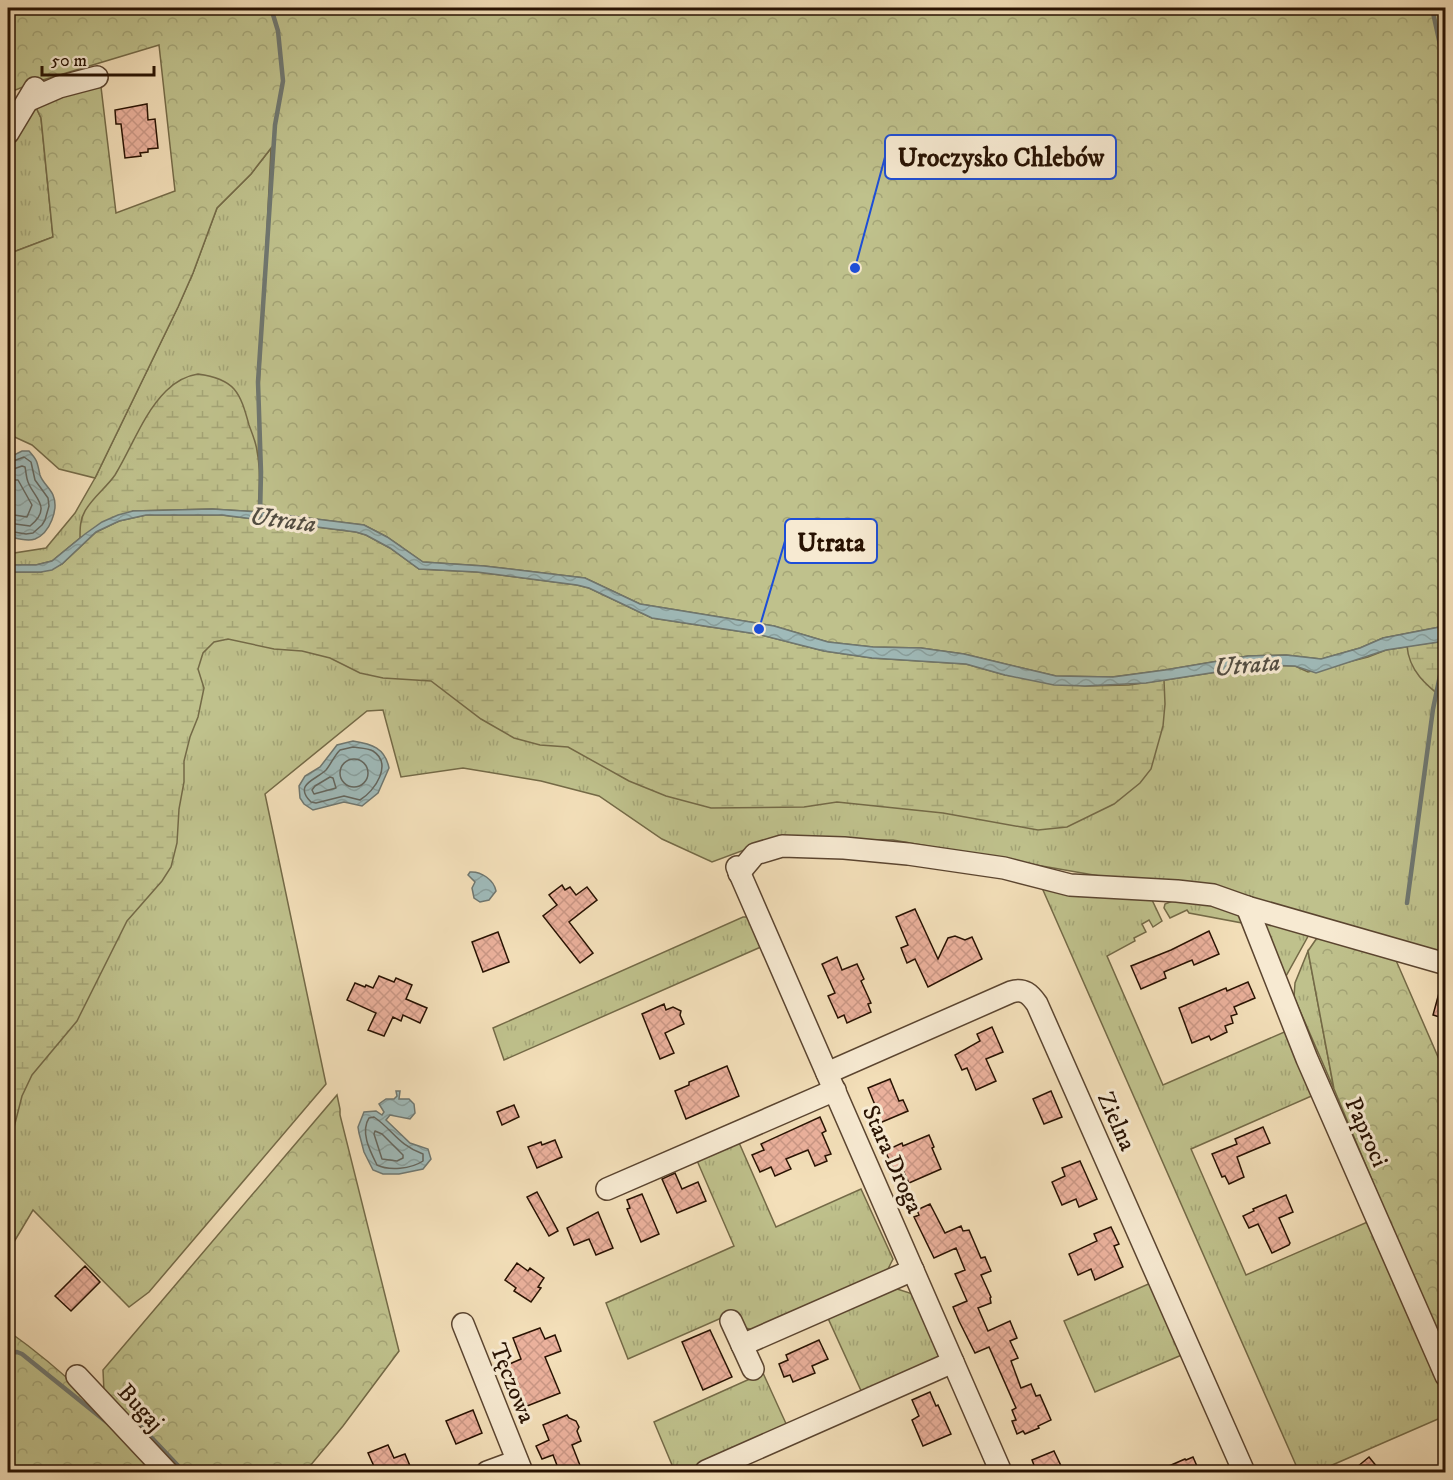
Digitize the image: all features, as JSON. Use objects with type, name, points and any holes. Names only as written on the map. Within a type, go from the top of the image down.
[{"type":"street","points":[[8,134],[33,92],[97,77]]},
{"type":"street","name":"Stara Droga","points":[[1001,1473],[738,870],[752,856],[771,848],[800,846],[844,849],[908,854],[1004,868],[1070,885],[1168,890],[1213,895],[1247,907]]},
{"type":"street","points":[[1247,907],[1446,964]]},
{"type":"street","name":"Paproci","points":[[1247,907],[1307,1059],[1446,1376]]},
{"type":"street","name":"Zielna","points":[[831,1082],[1011,992],[1021,991],[1031,996],[1037,1004],[1244,1473]]},
{"type":"street","points":[[607,1189],[831,1082]]},
{"type":"street","points":[[742,1346],[913,1270]]},
{"type":"street","points":[[731,1321],[753,1369]]},
{"type":"street","name":"Tęczowa","points":[[463,1324],[519,1467],[488,1473]]},
{"type":"street","points":[[706,1471],[953,1362]]},
{"type":"street","name":"Bugaj","points":[[77,1376],[167,1473]]},
{"type":"green space","points":[[8,8],[1445,8],[1445,626],[1383,638],[1360,648],[1321,659],[1286,655],[1248,656],[1112,677],[1056,676],[964,654],[921,648],[873,647],[828,642],[774,626],[640,604],[585,578],[484,566],[423,562],[387,537],[364,525],[258,512],[259,389],[271,148],[251,174],[217,208],[178,307],[95,478],[59,469],[32,445],[8,434],[8,254],[53,237],[41,118],[34,103],[101,87],[116,213],[175,191],[159,45],[33,83],[8,93]]},
{"type":"green space","points":[[34,103],[41,118],[53,237],[8,254],[8,143]]},
{"type":"green space","points":[[272,147],[259,389],[258,512],[212,509],[85,534],[52,561],[36,565],[8,565],[8,554],[46,548],[75,513],[95,478],[178,307],[217,208],[251,174]]},
{"type":"green space","points":[[198,374],[220,379],[234,389],[239,396],[255,441],[258,459],[258,512],[212,509],[133,511],[80,538],[81,521],[85,511],[115,475],[138,431],[158,400],[173,384]]},
{"type":"green space","points":[[146,515],[222,515],[356,532],[390,548],[419,569],[477,572],[577,585],[589,588],[652,618],[757,634],[824,651],[872,658],[966,664],[1005,675],[1085,686],[1129,685],[1164,680],[1163,726],[1151,769],[1140,783],[1114,804],[1067,827],[1038,830],[943,813],[837,802],[804,807],[711,808],[666,796],[629,781],[568,747],[540,745],[514,738],[481,719],[431,681],[383,678],[360,673],[330,658],[302,651],[274,649],[228,639],[214,642],[203,653],[198,669],[204,688],[198,717],[184,761],[177,843],[171,867],[162,881],[127,921],[77,1021],[32,1075],[22,1096],[11,1139],[13,1170],[8,1190],[8,572],[41,572],[62,564],[96,532],[119,521]]},
{"type":"green space","points":[[8,572],[477,572],[652,618],[757,634],[1146,683],[1262,665],[1295,666],[1308,672],[1368,657],[1386,650],[1445,641],[1445,959],[1157,886],[893,840],[814,840],[763,843],[712,862],[662,839],[599,796],[541,781],[463,768],[401,777],[383,710],[367,711],[265,794],[326,1084],[149,1292],[129,1307],[33,1210],[8,1252]]},
{"type":"green space","points":[[1445,641],[1445,700],[1425,683],[1415,670],[1408,655],[1407,646]]},
{"type":"green space","points":[[1039,881],[1152,900],[1162,921],[1153,927],[1149,920],[1142,924],[1146,932],[1134,938],[1135,941],[1107,956],[1163,1085],[1289,1030],[1316,1094],[1191,1149],[1246,1275],[1372,1220],[1445,1388],[1445,1416],[1330,1466],[1332,1472],[1299,1472]]},
{"type":"green space","points":[[1200,898],[1245,917],[1259,962],[1242,923],[1189,913],[1187,910],[1170,918],[1164,908],[1165,904],[1175,900]]},
{"type":"green space","points":[[1256,914],[1311,931],[1286,976]]},
{"type":"green space","points":[[743,917],[750,917],[763,946],[504,1060],[493,1028]]},
{"type":"green space","points":[[1319,935],[1395,958],[1445,1073],[1445,1355],[1334,1089],[1308,951]]},
{"type":"green space","points":[[1308,951],[1334,1089],[1294,997],[1295,983]]},
{"type":"green space","points":[[337,1095],[399,1351],[305,1472],[175,1472],[104,1392],[103,1370]]},
{"type":"green space","points":[[737,1138],[776,1227],[861,1189],[893,1259],[885,1275],[757,1331],[742,1327],[735,1312],[628,1359],[606,1303],[734,1246],[695,1156]]},
{"type":"green space","points":[[1153,1282],[1184,1354],[1095,1392],[1064,1321]]},
{"type":"green space","points":[[891,1287],[919,1296],[945,1358],[863,1395],[827,1316]]},
{"type":"green space","points":[[8,1331],[69,1380],[162,1472],[8,1472]]},
{"type":"green space","points":[[763,1373],[788,1428],[687,1472],[675,1472],[654,1422]]},
{"type":"water","points":[[22,451],[29,451],[34,457],[41,478],[52,492],[55,501],[54,513],[49,526],[45,532],[32,540],[8,536],[8,458]]},
{"type":"water","points":[[212,509],[260,512],[364,525],[387,537],[423,562],[484,566],[585,578],[640,604],[774,626],[828,642],[873,647],[921,648],[964,654],[1056,676],[1113,677],[1248,656],[1286,655],[1321,659],[1360,648],[1383,638],[1445,626],[1445,641],[1386,650],[1316,673],[1295,666],[1262,665],[1146,683],[1054,685],[966,664],[872,658],[824,651],[757,634],[652,618],[589,588],[577,585],[477,572],[419,569],[390,548],[356,532],[222,515],[146,515],[119,521],[96,532],[62,564],[52,570],[8,572],[8,565],[36,565],[52,561],[102,522],[118,515],[133,511]]},
{"type":"water","points":[[353,741],[377,748],[387,761],[389,768],[378,793],[362,806],[344,802],[313,810],[304,804],[300,798],[299,786],[305,776],[320,767],[337,745]]},
{"type":"water","points":[[470,872],[483,875],[493,883],[496,891],[489,900],[480,902],[474,898],[472,888],[475,882],[468,875]]},
{"type":"water","points":[[396,1091],[400,1091],[399,1099],[409,1099],[414,1104],[415,1113],[410,1119],[390,1115],[386,1120],[410,1143],[428,1149],[431,1159],[423,1169],[399,1174],[383,1174],[373,1170],[364,1152],[358,1127],[364,1112],[376,1111],[382,1115],[384,1112],[379,1104],[386,1099],[394,1099],[397,1096]]},
{"type":"building","points":[[147,104],[148,120],[155,119],[158,148],[148,149],[148,152],[140,153],[141,156],[125,158],[121,124],[116,124],[115,110]]},
{"type":"building","points":[[562,885],[565,890],[570,887],[576,895],[587,887],[597,900],[569,922],[593,953],[580,963],[543,916],[557,905],[549,895]]},
{"type":"building","points":[[915,909],[938,959],[948,938],[955,936],[965,940],[972,937],[982,959],[928,987],[915,959],[907,963],[901,948],[908,945],[896,917]]},
{"type":"building","points":[[1209,931],[1219,954],[1194,965],[1192,960],[1164,972],[1166,978],[1141,989],[1131,966]]},
{"type":"building","points":[[498,932],[509,962],[483,972],[472,942]]},
{"type":"building","points":[[837,957],[842,970],[857,964],[864,979],[861,981],[871,1003],[868,1004],[871,1012],[847,1023],[844,1015],[838,1018],[828,996],[835,993],[822,964]]},
{"type":"building","points":[[379,976],[394,982],[396,978],[412,985],[406,999],[427,1008],[420,1023],[403,1015],[401,1021],[393,1017],[384,1036],[368,1030],[376,1013],[347,1000],[355,983],[373,988]]},
{"type":"building","points":[[1248,982],[1255,998],[1234,1007],[1237,1014],[1231,1016],[1233,1023],[1225,1026],[1227,1032],[1211,1040],[1209,1036],[1192,1043],[1179,1008],[1226,988],[1227,991]]},
{"type":"building","points":[[1442,982],[1446,983],[1446,1019],[1433,1015]]},
{"type":"building","points":[[664,1004],[666,1010],[673,1007],[681,1011],[680,1015],[684,1024],[665,1033],[674,1053],[660,1059],[642,1014]]},
{"type":"building","points":[[992,1027],[1003,1052],[986,1059],[996,1081],[976,1090],[967,1068],[962,1070],[955,1055],[980,1041],[977,1034]]},
{"type":"building","points":[[727,1066],[739,1096],[686,1119],[675,1091],[689,1085],[689,1082]]},
{"type":"building","points":[[890,1079],[899,1101],[903,1100],[908,1111],[875,1125],[870,1113],[877,1110],[868,1088]]},
{"type":"building","points":[[1051,1091],[1062,1117],[1044,1124],[1033,1099]]},
{"type":"building","points":[[514,1105],[519,1117],[502,1125],[497,1112]]},
{"type":"building","points":[[820,1117],[826,1131],[822,1133],[831,1154],[825,1156],[827,1161],[815,1166],[808,1150],[786,1159],[791,1169],[775,1176],[771,1167],[760,1172],[752,1155],[764,1150],[761,1144]]},
{"type":"building","points":[[1263,1127],[1270,1143],[1237,1157],[1244,1177],[1229,1184],[1225,1176],[1222,1177],[1212,1154],[1237,1144],[1235,1139]]},
{"type":"building","points":[[929,1135],[941,1169],[909,1183],[901,1166],[894,1169],[885,1151]]},
{"type":"building","points":[[555,1140],[562,1157],[537,1168],[528,1147]]},
{"type":"building","points":[[1080,1161],[1097,1199],[1079,1207],[1076,1199],[1062,1205],[1052,1182],[1065,1176],[1062,1168]]},
{"type":"building","points":[[675,1173],[682,1189],[698,1182],[706,1201],[677,1213],[662,1179]]},
{"type":"building","points":[[537,1192],[558,1231],[549,1236],[527,1197]]},
{"type":"building","points":[[642,1194],[659,1234],[641,1242],[627,1209],[630,1208],[627,1200]]},
{"type":"building","points":[[1286,1195],[1293,1212],[1279,1218],[1290,1243],[1272,1253],[1258,1224],[1249,1228],[1243,1216],[1254,1211],[1253,1209]]},
{"type":"building","points":[[930,1204],[945,1233],[961,1226],[963,1231],[969,1230],[981,1258],[985,1257],[991,1271],[981,1275],[991,1297],[991,1303],[978,1308],[988,1331],[1010,1321],[1017,1338],[1010,1341],[1018,1358],[1011,1361],[1021,1388],[1031,1384],[1036,1396],[1040,1395],[1051,1420],[1038,1426],[1039,1428],[1025,1434],[1023,1431],[1017,1434],[1012,1421],[1016,1420],[1012,1410],[1016,1408],[989,1347],[975,1353],[959,1321],[953,1307],[967,1301],[955,1274],[965,1270],[956,1248],[934,1258],[914,1217],[919,1215],[917,1210]]},
{"type":"building","points":[[598,1212],[613,1248],[596,1255],[589,1239],[574,1245],[567,1228]]},
{"type":"building","points":[[1111,1227],[1119,1244],[1114,1246],[1123,1267],[1095,1280],[1091,1269],[1078,1275],[1069,1254],[1097,1241],[1094,1234]]},
{"type":"building","points":[[517,1263],[528,1271],[530,1268],[544,1278],[538,1287],[541,1288],[531,1302],[514,1291],[516,1288],[505,1280]]},
{"type":"building","points":[[85,1266],[100,1282],[71,1311],[55,1296]]},
{"type":"building","points":[[540,1328],[545,1339],[555,1335],[561,1351],[545,1357],[560,1393],[522,1408],[505,1366],[521,1359],[513,1338]]},
{"type":"building","points":[[710,1330],[732,1377],[703,1390],[682,1342]]},
{"type":"building","points":[[819,1340],[828,1359],[812,1366],[815,1373],[793,1382],[790,1375],[784,1377],[779,1364],[788,1360],[786,1355]]},
{"type":"building","points":[[930,1392],[951,1434],[923,1446],[912,1420],[919,1416],[912,1400]]},
{"type":"building","points":[[473,1410],[482,1433],[456,1444],[446,1421]]},
{"type":"building","points":[[567,1415],[576,1421],[579,1427],[577,1431],[581,1441],[572,1445],[583,1473],[560,1473],[553,1455],[542,1459],[536,1446],[549,1440],[543,1425]]},
{"type":"building","points":[[388,1445],[394,1458],[405,1454],[413,1473],[377,1473],[368,1453]]},
{"type":"building","points":[[1054,1451],[1062,1468],[1051,1473],[1037,1473],[1032,1460]]},
{"type":"building","points":[[1193,1457],[1200,1473],[1153,1473],[1185,1459]]},
{"type":"building","points":[[1369,1457],[1382,1473],[1350,1473]]},
{"type":"waterway","points":[[260,517],[258,382],[275,125],[283,81],[278,31],[271,8]]},
{"type":"waterway","points":[[1432,8],[1446,72]]},
{"type":"waterway","points":[[1407,903],[1433,709],[1446,647]]},
{"type":"waterway","points":[[8,1353],[22,1354],[109,1424]]},
{"type":"waterway","points":[[124,1415],[134,1419],[184,1472]]},
{"type":"place","name":"Uroczysko Chlebów","points":[[855,268]]},
{"type":"place","name":"Utrata","points":[[759,629]]}]
